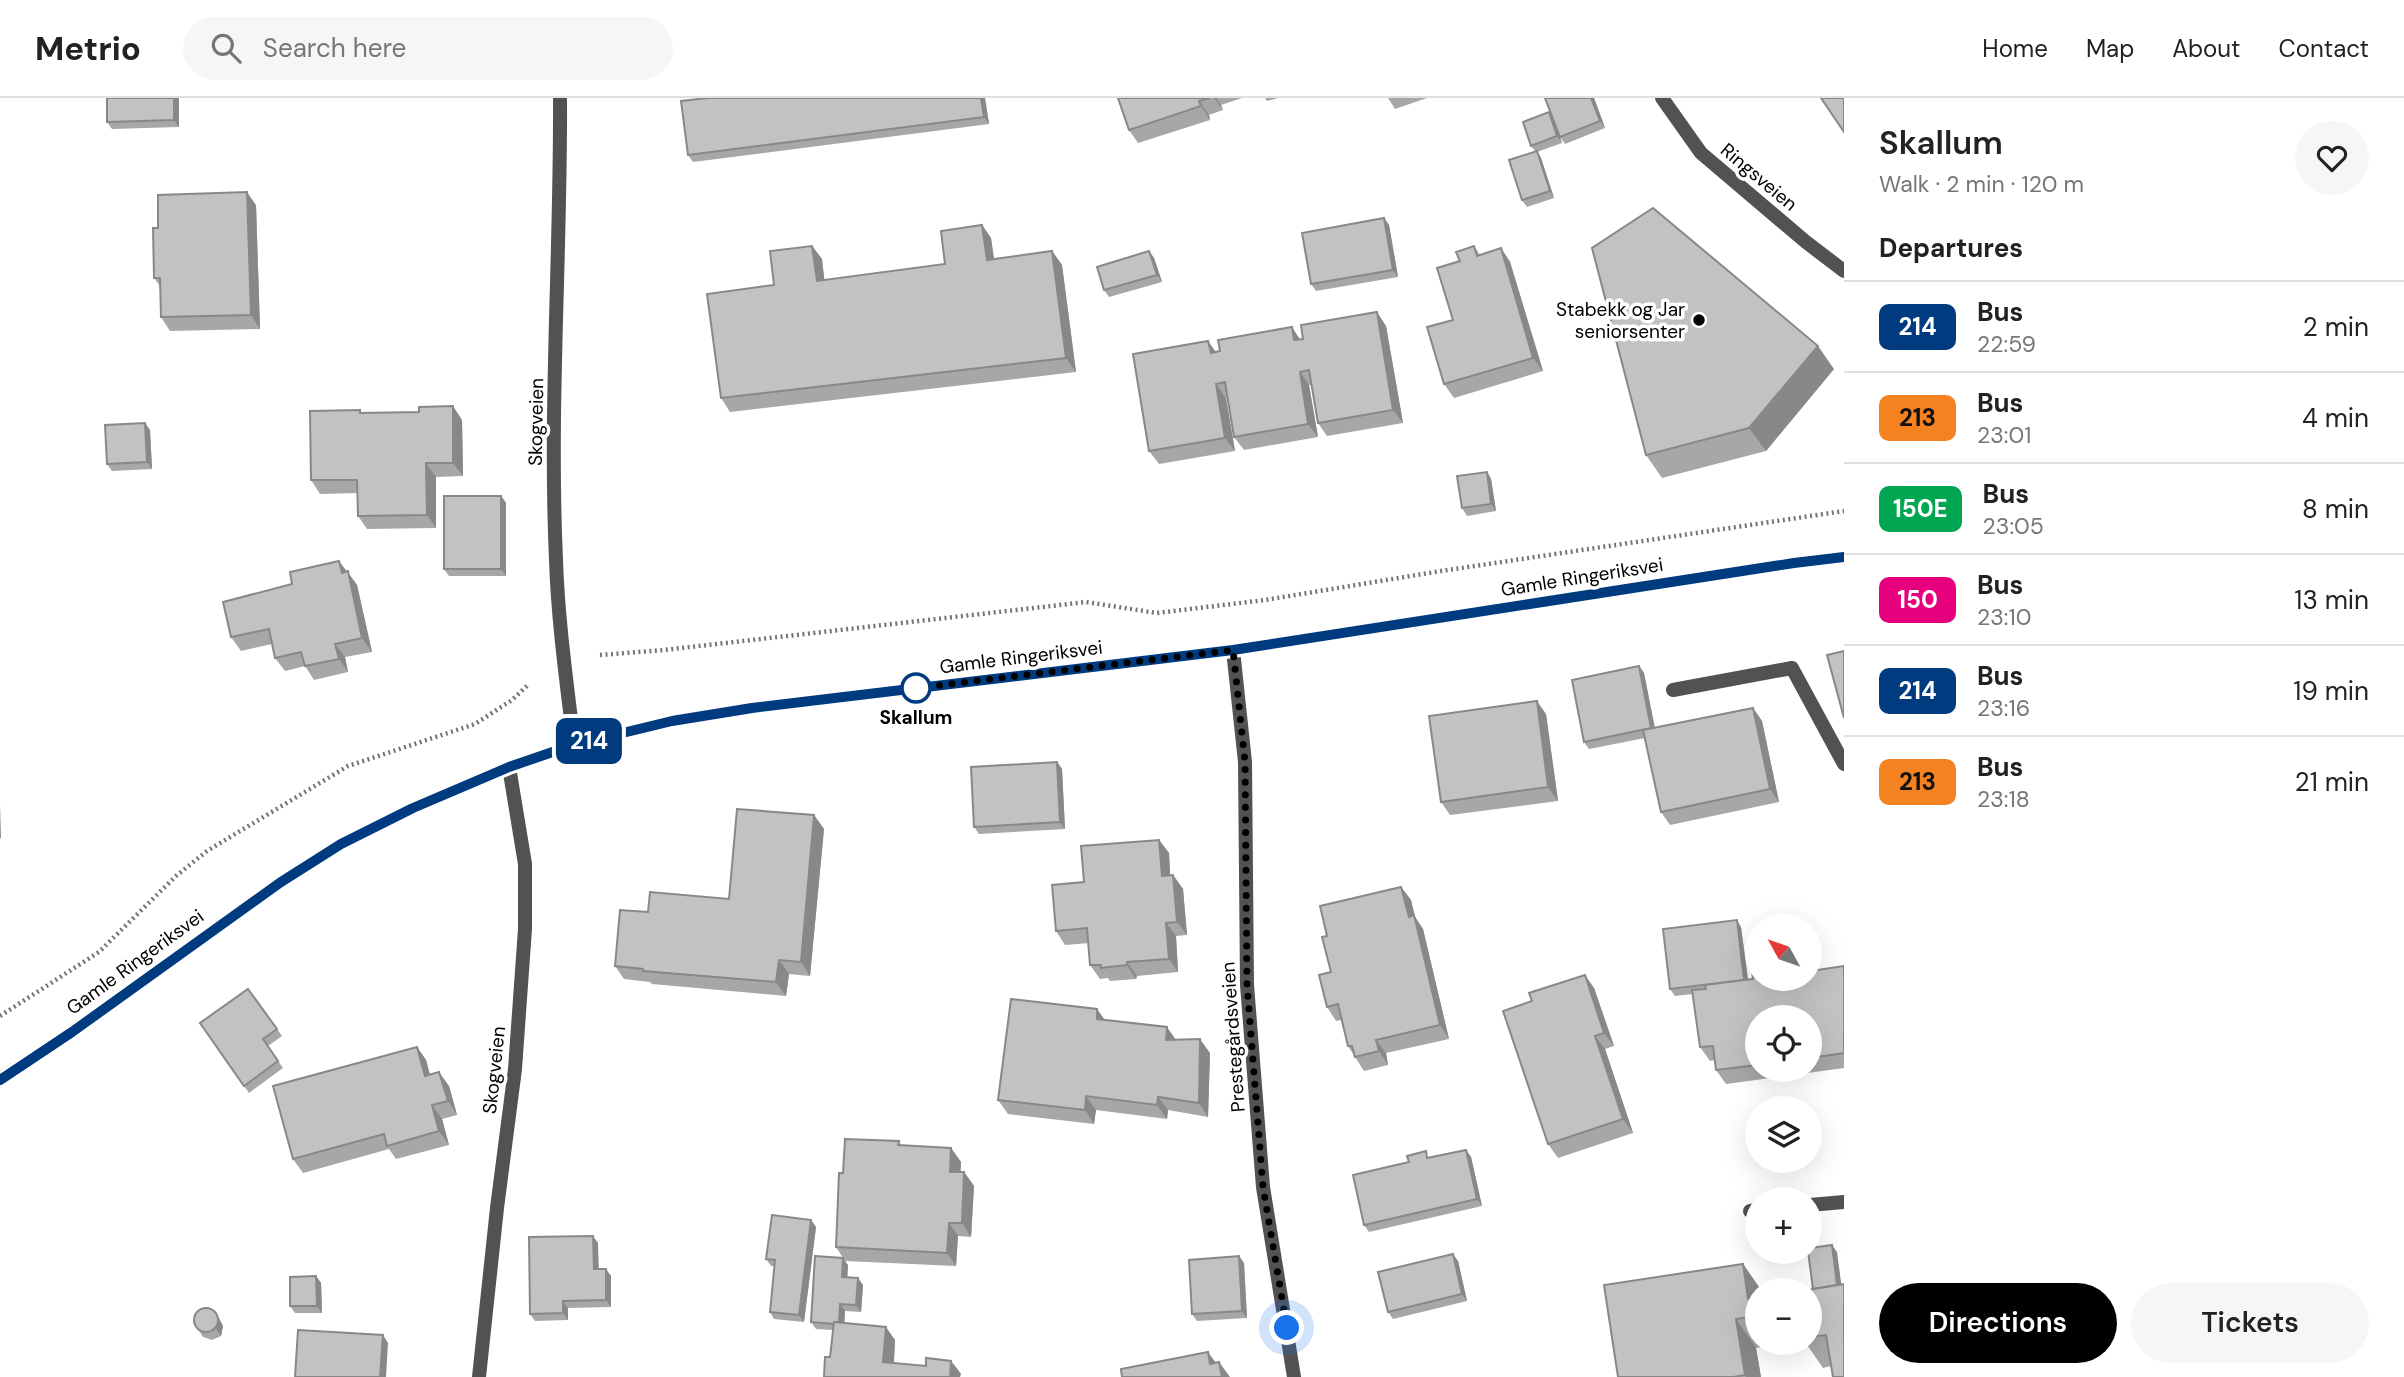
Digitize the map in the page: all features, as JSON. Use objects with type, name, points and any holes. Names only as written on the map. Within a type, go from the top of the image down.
[{"type":"main road","name":"Gamle Ringeriksvei","points":[[0,1079],[72,1032],[271,889],[341,844],[413,808],[509,767],[573,745],[672,721],[752,708],[1233,650],[1844,557]]},
{"type":"street","name":"Skogveien","points":[[560,98],[554,440],[556,562],[573,745]]},
{"type":"street","name":"Ringsveien","points":[[1662,98],[1701,153],[1844,271]]},
{"type":"street","name":"Prestegårdsveien","points":[[1233,650],[1245,762],[1247,985],[1263,1187],[1294,1377]]},
{"type":"street","points":[[1674,690],[1792,668],[1844,764]]},
{"type":"street","name":"Skogveien","points":[[479,1377],[515,1069],[526,929],[525,864],[509,767]]},
{"type":"street","points":[[1822,1204],[1844,1202]]},
{"type":"building","points":[[107,98],[174,98],[174,120],[107,122]]},
{"type":"building","points":[[708,98],[981,98],[984,117],[688,155],[681,101]]},
{"type":"building","points":[[1118,98],[1210,98],[1199,101],[1201,106],[1129,130]]},
{"type":"building","points":[[1545,98],[1591,98],[1600,121],[1560,137]]},
{"type":"building","points":[[1821,98],[1844,98],[1844,132]]},
{"type":"building","points":[[1549,112],[1557,136],[1531,146],[1523,122]]},
{"type":"building","points":[[1537,151],[1550,191],[1522,200],[1509,160]]},
{"type":"building","points":[[247,192],[251,315],[161,317],[160,278],[154,278],[153,228],[158,228],[158,195]]},
{"type":"building","name":"Stabekk og Jar seniorsenter","points":[[1653,208],[1818,346],[1749,428],[1646,455],[1592,248]]},
{"type":"building","points":[[1384,218],[1393,270],[1311,284],[1302,233]]},
{"type":"building","points":[[982,225],[987,260],[1052,251],[1066,358],[721,398],[707,294],[774,285],[770,251],[812,246],[817,281],[945,264],[941,231]]},
{"type":"building","points":[[1474,246],[1477,256],[1501,248],[1533,358],[1444,384],[1427,327],[1453,320],[1437,268],[1460,261],[1456,252]]},
{"type":"building","points":[[1149,251],[1157,275],[1104,290],[1097,267]]},
{"type":"building","points":[[1377,312],[1393,410],[1318,423],[1309,370],[1300,372],[1308,424],[1234,437],[1225,382],[1216,384],[1225,438],[1149,451],[1133,354],[1208,341],[1211,353],[1220,351],[1218,340],[1292,327],[1294,340],[1303,339],[1301,325]]},
{"type":"building","points":[[453,406],[453,463],[426,463],[427,515],[358,516],[357,480],[311,480],[310,411],[419,412],[419,407]]},
{"type":"building","points":[[145,423],[147,462],[107,464],[105,425]]},
{"type":"building","points":[[1487,472],[1491,504],[1462,508],[1457,476]]},
{"type":"building","points":[[444,496],[501,496],[501,569],[444,569]]},
{"type":"building","points":[[339,561],[342,573],[348,571],[362,638],[335,644],[339,659],[305,666],[301,652],[275,658],[269,629],[231,637],[223,602],[292,584],[290,572]]},
{"type":"building","points":[[1844,651],[1844,718],[1827,655]]},
{"type":"building","points":[[1639,666],[1651,728],[1584,742],[1572,680]]},
{"type":"building","points":[[1537,701],[1548,787],[1441,802],[1429,716]]},
{"type":"building","points":[[1753,708],[1770,789],[1661,812],[1643,730]]},
{"type":"building","points":[[1057,762],[1060,822],[974,827],[971,767]]},
{"type":"building","points":[[737,809],[814,815],[801,962],[779,960],[776,982],[643,971],[615,966],[620,910],[648,912],[650,892],[729,899]]},
{"type":"building","points":[[1159,840],[1162,876],[1173,875],[1177,922],[1166,923],[1169,959],[1127,962],[1127,965],[1101,968],[1101,965],[1090,965],[1087,928],[1056,931],[1052,885],[1084,882],[1081,846]]},
{"type":"building","points":[[1401,887],[1409,917],[1414,915],[1440,1025],[1376,1040],[1379,1051],[1355,1057],[1352,1046],[1348,1046],[1338,1004],[1327,1007],[1319,975],[1331,972],[1322,937],[1327,936],[1320,906]]},
{"type":"building","points":[[1737,920],[1744,980],[1670,989],[1663,929]]},
{"type":"building","points":[[1844,966],[1844,1053],[1822,1056],[1822,1005],[1745,1005],[1745,1066],[1716,1070],[1713,1046],[1700,1047],[1692,990],[1706,989],[1705,985],[1745,980],[1745,991],[1822,991],[1822,969]]},
{"type":"building","points":[[1585,975],[1604,1033],[1595,1036],[1623,1119],[1548,1144],[1503,1011],[1532,1001],[1529,993]]},
{"type":"building","points":[[248,989],[277,1029],[263,1039],[278,1061],[244,1086],[200,1023]]},
{"type":"building","points":[[1011,999],[1097,1009],[1097,1019],[1167,1027],[1166,1040],[1200,1039],[1199,1103],[1158,1097],[1157,1105],[1086,1096],[1085,1110],[998,1100]]},
{"type":"building","points":[[417,1047],[425,1076],[439,1072],[448,1101],[432,1105],[439,1131],[387,1146],[384,1134],[293,1159],[273,1086]]},
{"type":"building","points":[[845,1139],[899,1141],[898,1145],[951,1148],[950,1172],[964,1172],[962,1223],[949,1223],[947,1253],[836,1247],[839,1173],[843,1173]]},
{"type":"building","points":[[1466,1150],[1477,1199],[1364,1225],[1353,1175],[1409,1162],[1407,1156],[1426,1151],[1427,1158]]},
{"type":"building","points":[[772,1215],[811,1220],[799,1315],[770,1312],[775,1260],[766,1259]]},
{"type":"building","points":[[593,1236],[594,1269],[606,1269],[606,1300],[563,1301],[563,1313],[530,1314],[529,1237]]},
{"type":"building","points":[[1832,1245],[1837,1285],[1822,1288],[1822,1278],[1812,1278],[1810,1264],[1822,1264],[1822,1246]]},
{"type":"building","points":[[1453,1254],[1462,1294],[1388,1312],[1378,1272]]},
{"type":"building","points":[[815,1256],[843,1258],[842,1277],[858,1278],[856,1305],[840,1304],[839,1322],[834,1324],[811,1322]]},
{"type":"building","points":[[1239,1256],[1242,1311],[1192,1314],[1189,1260]]},
{"type":"building","points":[[1743,1264],[1745,1318],[1736,1319],[1745,1375],[1618,1377],[1604,1285]]},
{"type":"building","points":[[316,1276],[317,1306],[290,1306],[290,1277]]},
{"type":"building","points":[[1844,1284],[1844,1377],[1833,1377],[1826,1335],[1822,1336],[1822,1288]]},
{"type":"building","points":[[206,1308],[217,1315],[218,1320],[211,1331],[206,1332],[195,1325],[194,1320],[201,1309]]},
{"type":"building","points":[[834,1322],[886,1327],[883,1362],[926,1366],[926,1358],[951,1361],[950,1377],[824,1377],[825,1357],[830,1357]]},
{"type":"building","points":[[298,1330],[383,1335],[380,1377],[295,1377]]},
{"type":"building","points":[[1208,1352],[1210,1364],[1219,1362],[1222,1377],[1122,1377],[1121,1369]]},
{"type":"bus line","name":"214","points":[[0,1080],[72,1032],[281,882],[341,844],[413,808],[509,767],[573,745],[672,721],[752,708],[1233,650],[1844,557]]},
{"type":"place","name":"Stabekk og Jar seniorsenter","points":[[1699,320]]},
{"type":"place","name":"Skallum","points":[[916,688]]},
{"type":"route","points":[[916,688],[909,689],[1233,650],[1245,762],[1247,985],[1263,1187],[1287,1328]]}]
